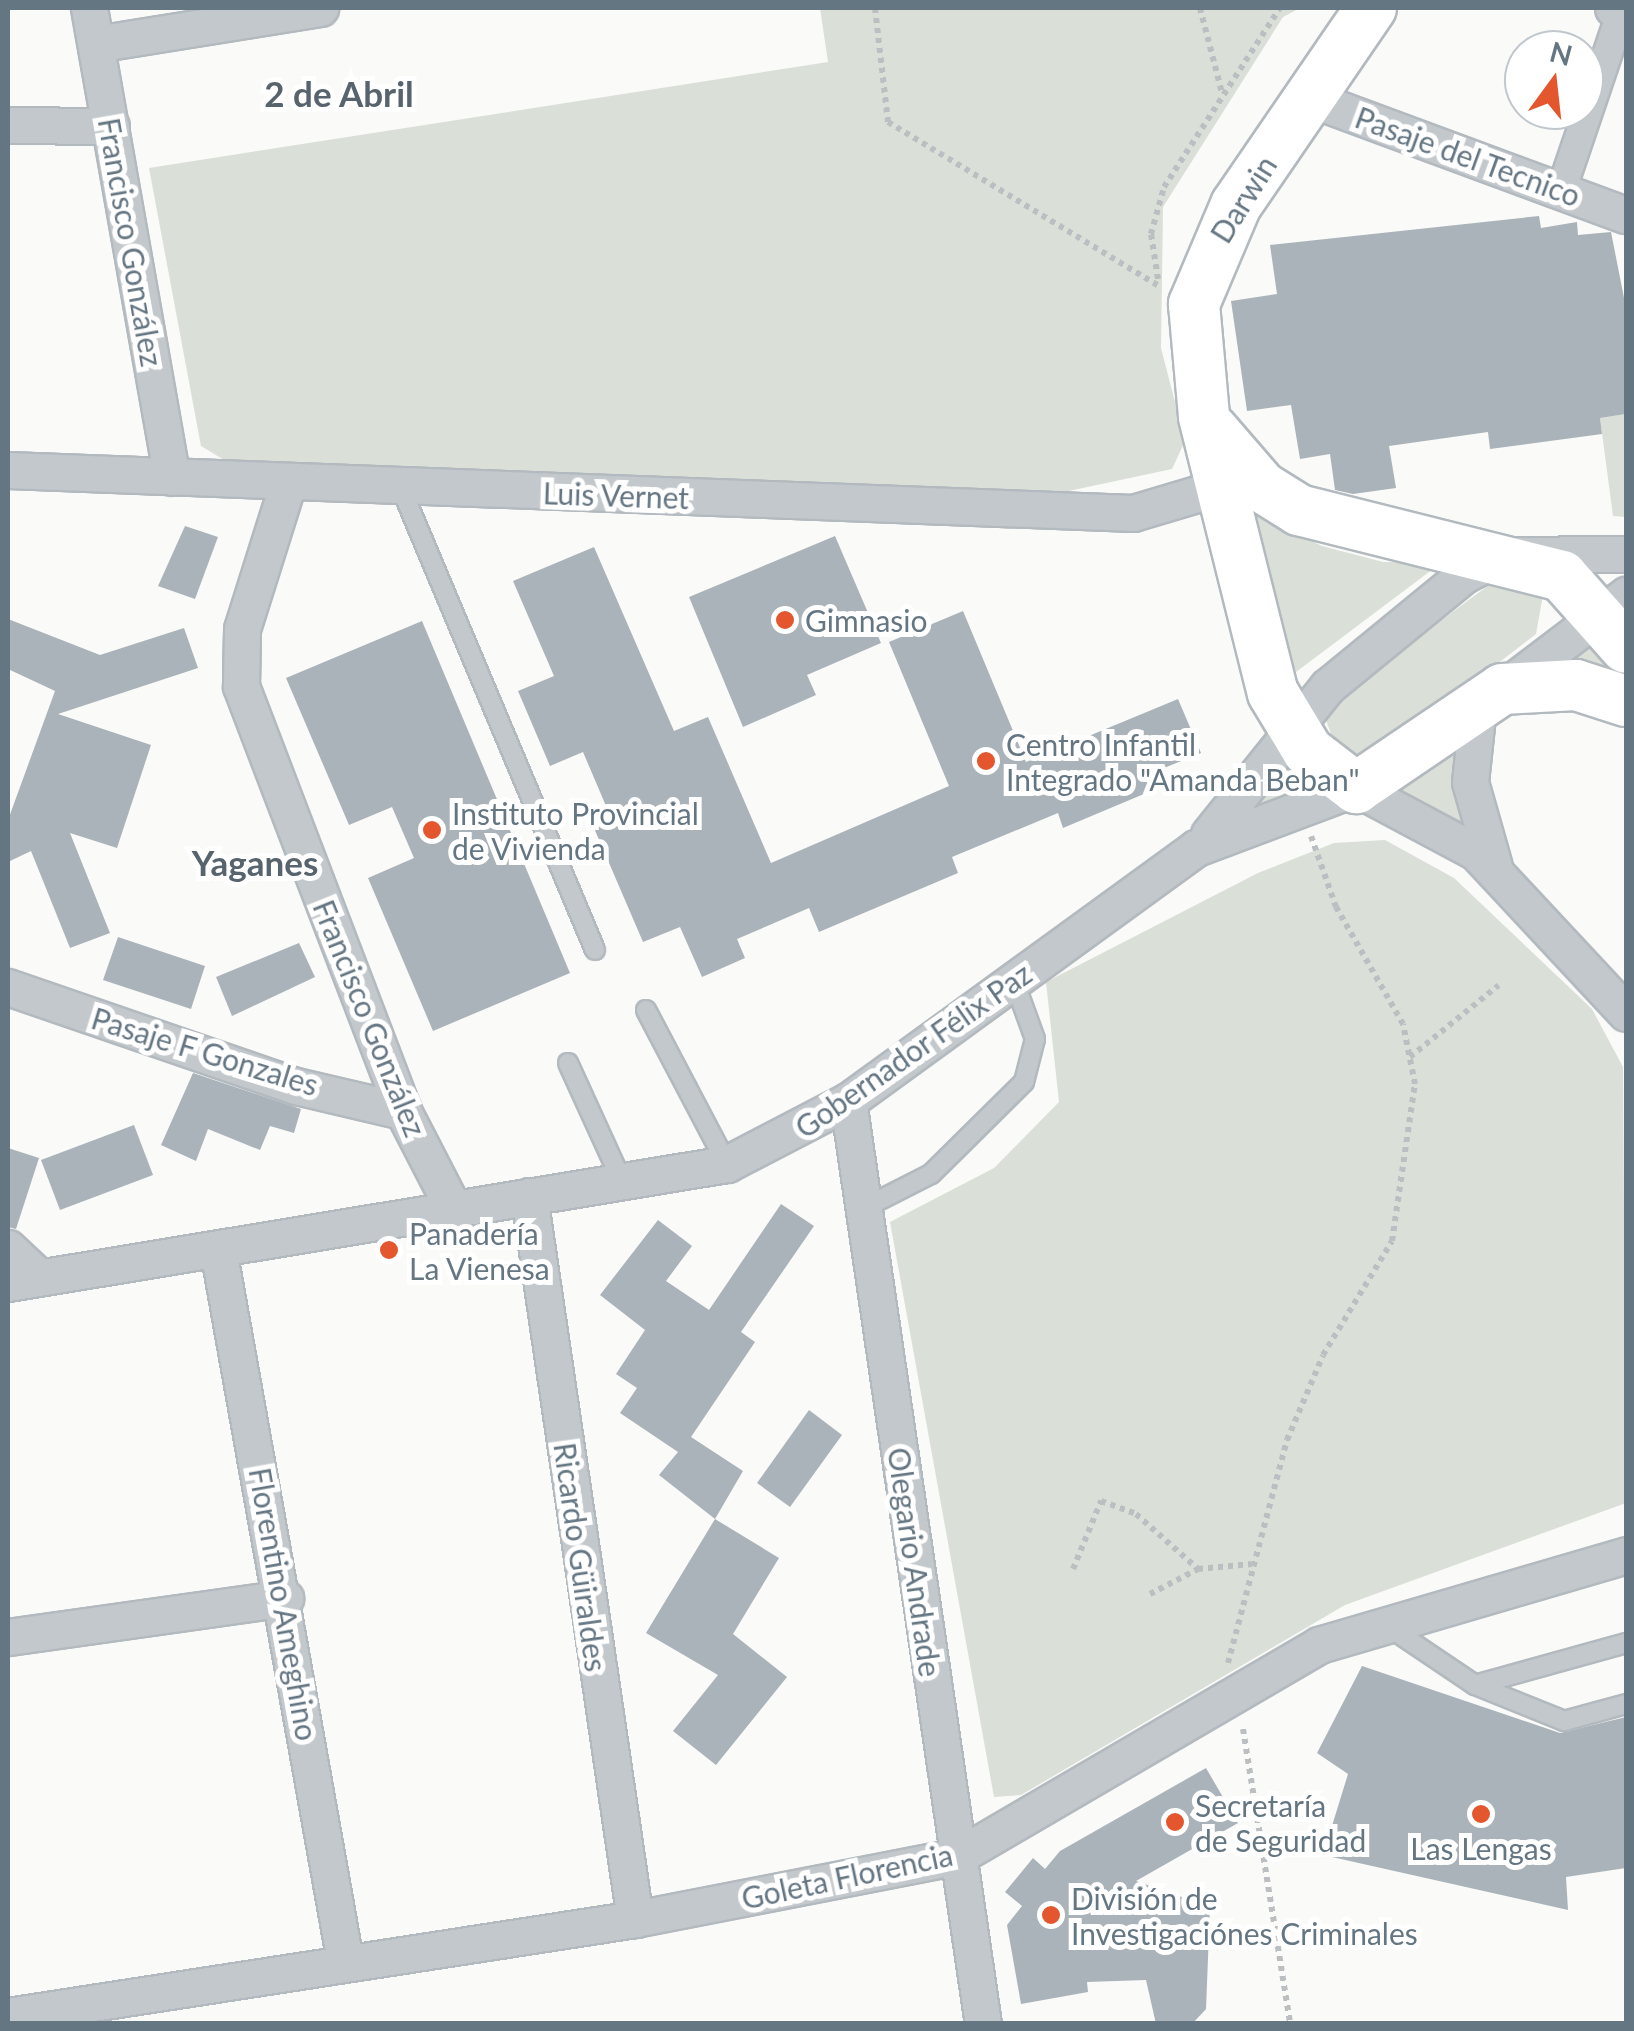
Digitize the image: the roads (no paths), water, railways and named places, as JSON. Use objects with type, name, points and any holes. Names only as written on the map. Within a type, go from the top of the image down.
[{"type":"main road","name":"Darwin","points":[[1356,788],[1331,774],[1292,726],[1262,661],[1204,416],[1192,342],[1200,278],[1309,98],[1371,8]]},
{"type":"main road","name":"Darwin","points":[[1204,416],[1234,460],[1298,510],[1396,540],[1503,556]]},
{"type":"main road","name":"Gobernador Félix Paz","points":[[1503,556],[1562,576],[1617,618]]},
{"type":"main road","points":[[1490,698],[1576,685],[1626,701]]},
{"type":"main road","name":"Gobernador Félix Paz","points":[[1356,788],[1490,698]]},
{"type":"street","name":"Francisco González","points":[[89,8],[172,477]]},
{"type":"street","points":[[96,44],[320,8]]},
{"type":"street","points":[[1561,191],[1621,10]]},
{"type":"street","name":"Pasaje del Tecnico","points":[[1309,98],[1626,215]]},
{"type":"street","points":[[8,125],[112,126]]},
{"type":"street","name":"Luis Vernet","points":[[8,470],[1132,513],[1220,487]]},
{"type":"street","name":"Francisco González","points":[[288,483],[242,629],[241,686],[403,1110],[453,1208]]},
{"type":"street","points":[[1503,556],[1626,554]]},
{"type":"street","name":"Gobernador Félix Paz","points":[[1196,848],[1292,726],[1383,638],[1503,556]]},
{"type":"street","name":"Gobernador Félix Paz","points":[[1490,698],[1617,618]]},
{"type":"street","points":[[1490,698],[1470,782],[1497,871]]},
{"type":"street","points":[[1356,788],[1427,819],[1497,871],[1626,1013]]},
{"type":"street","name":"Gobernador Félix Paz","points":[[23,1280],[529,1196],[624,1186],[726,1164],[848,1101],[1196,848],[1356,788]]},
{"type":"street","name":"Pasaje F Gonzales","points":[[8,988],[296,1086],[403,1110]]},
{"type":"street","name":"Olegario Andrade","points":[[848,1101],[983,2024]]},
{"type":"street","name":"Ricardo Güiraldes","points":[[529,1196],[635,1918]]},
{"type":"street","points":[[8,1248],[23,1280]]},
{"type":"street","name":"Florentino Ameghino","points":[[218,1249],[285,1598],[346,1961]]},
{"type":"street","name":"Goleta Florencia","points":[[8,2016],[635,1918],[958,1856],[1318,1645],[1382,1622],[1626,1556]]},
{"type":"street","points":[[8,1637],[285,1598]]},
{"type":"lane","points":[[401,488],[595,950]]},
{"type":"lane","points":[[864,1208],[931,1174],[1024,1082],[1035,1039],[1014,981]]},
{"type":"lane","points":[[646,1010],[726,1164]]},
{"type":"lane","points":[[568,1063],[624,1186]]},
{"type":"lane","points":[[1382,1622],[1475,1685],[1564,1721],[1626,1704]]},
{"type":"lane","points":[[1475,1685],[1626,1643]]},
{"type":"place","name":"Gimnasio","points":[[785,620]]},
{"type":"place","name":"Centro Infantil Integrado \"Amanda Beban\"","points":[[986,761]]},
{"type":"place","name":"Instituto Provincial de Vivienda","points":[[432,830]]},
{"type":"place","name":"Panadería La Vienesa","points":[[389,1250]]},
{"type":"place","name":"Las Lengas","points":[[1481,1814]]},
{"type":"place","name":"Secretaría de Seguridad","points":[[1175,1822]]},
{"type":"place","name":"División de Investigaciónes Criminales","points":[[1051,1915]]},
{"type":"district","name":"2 de Abril","points":[[339,93]]},
{"type":"district","name":"Yaganes","points":[[255,862]]}]
